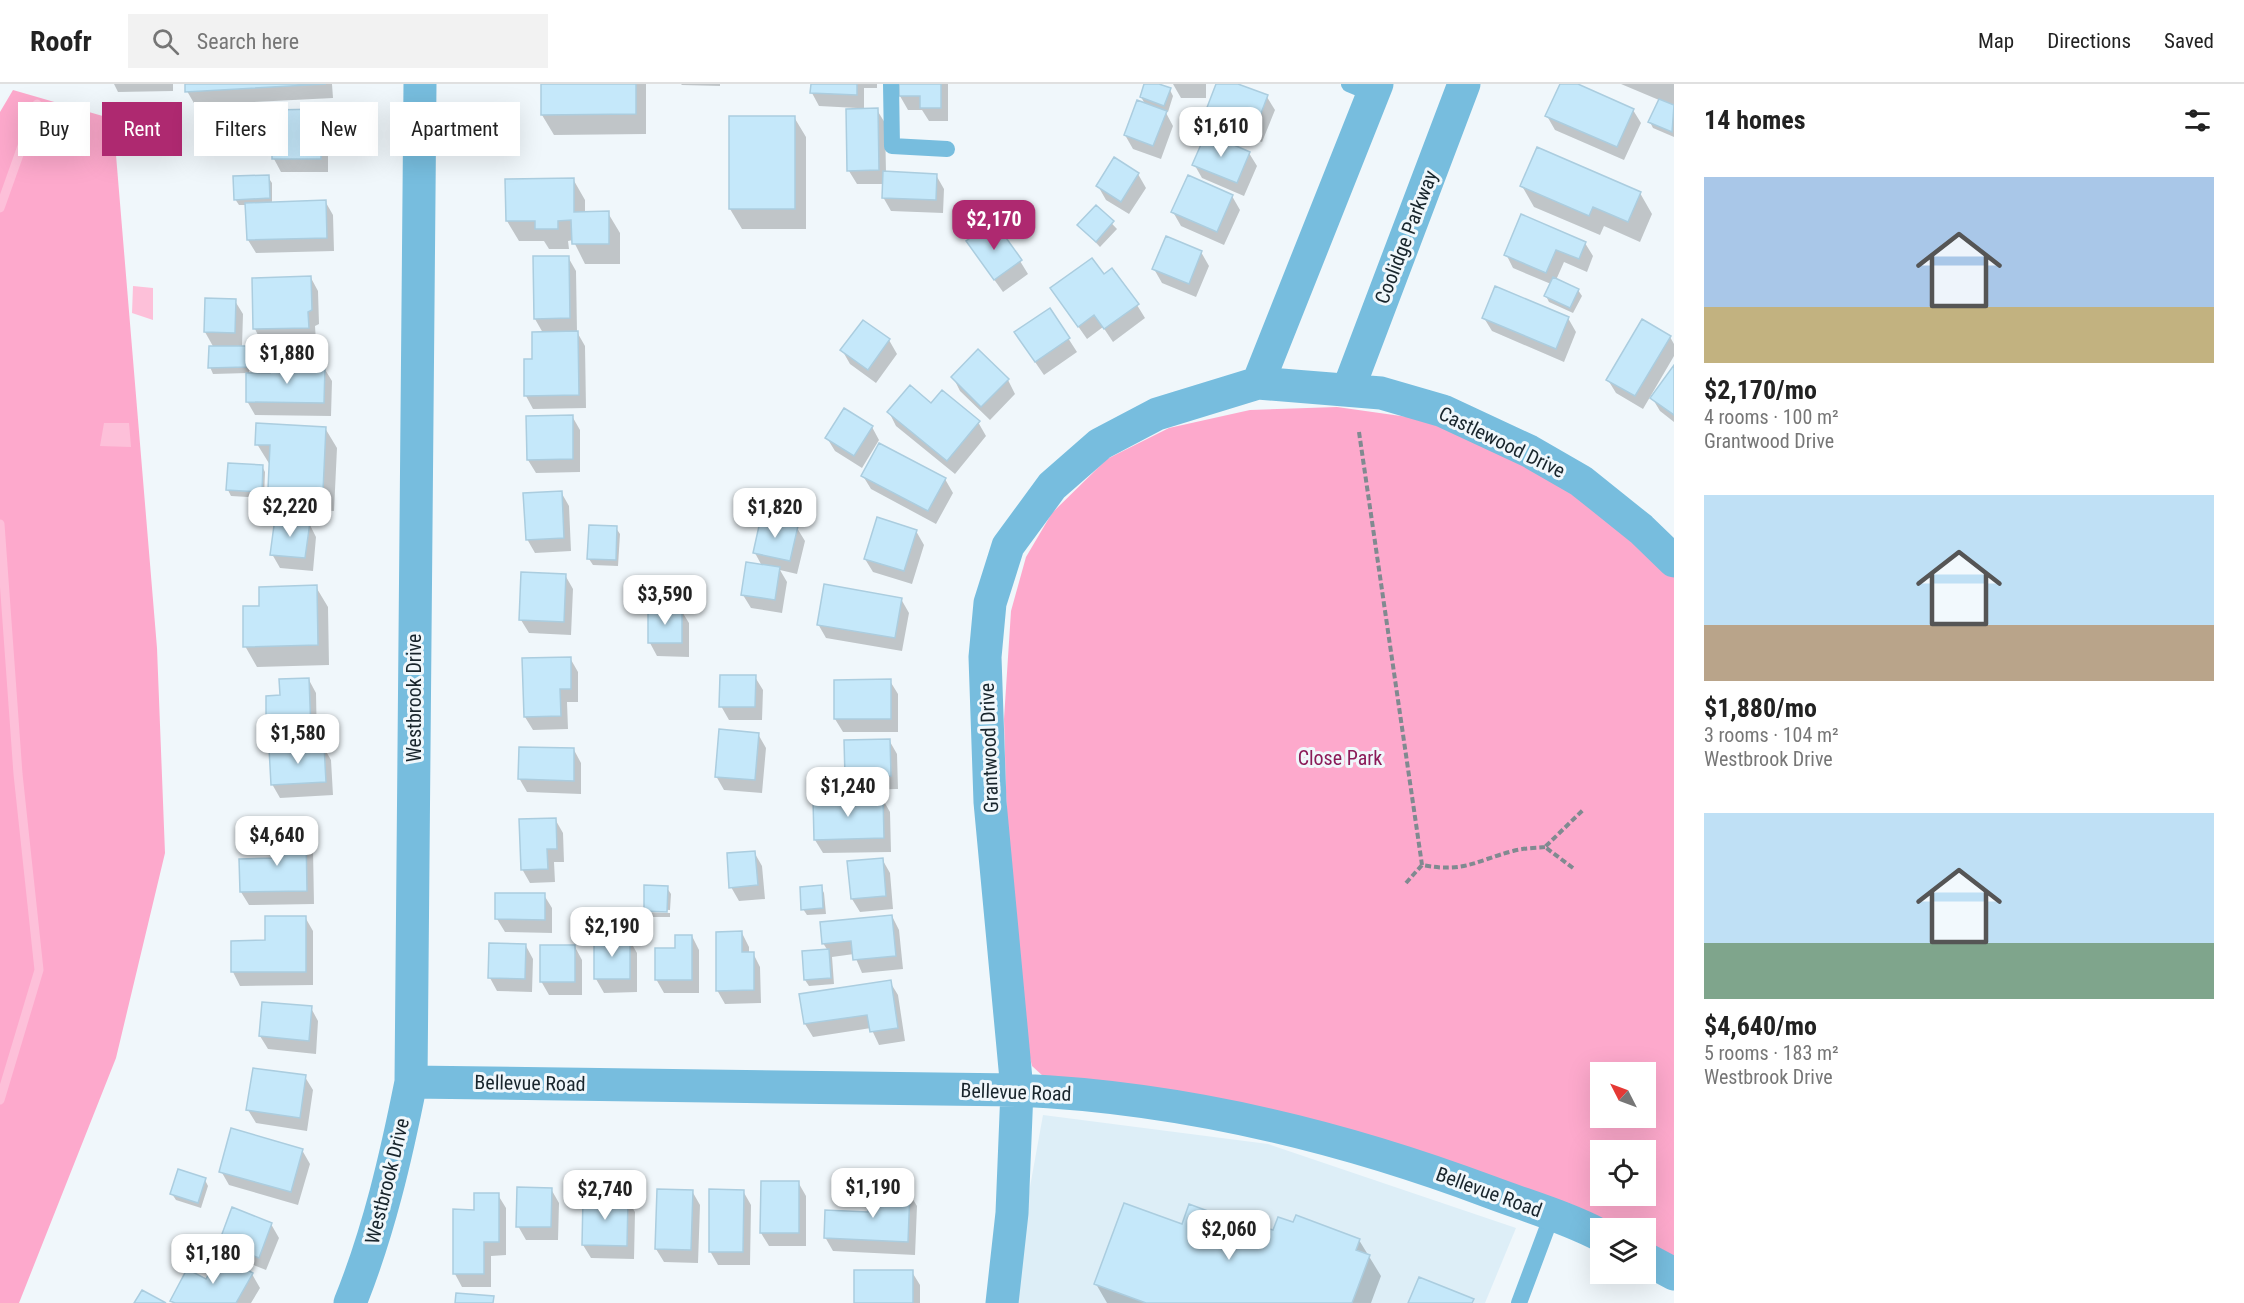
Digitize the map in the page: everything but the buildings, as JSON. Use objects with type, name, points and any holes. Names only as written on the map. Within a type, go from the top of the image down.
[{"type":"street","name":"Westbrook Drive","points":[[350,1303],[367,1262],[392,1175],[411,1082],[420,84]]},
{"type":"street","name":"Coolidge Parkway","points":[[1348,390],[1464,84]]},
{"type":"street","points":[[1258,383],[1367,87]]},
{"type":"street","name":"Grantwood Drive","points":[[1002,1303],[1012,1213],[1017,1090],[990,802],[985,657],[990,603],[1008,546],[1052,486],[1100,444],[1157,414],[1258,383],[1301,387]]},
{"type":"street","name":"Castlewood Drive","points":[[1301,387],[1381,393],[1443,411],[1528,451],[1581,481],[1641,529],[1674,561]]},
{"type":"street","name":"Bellevue Road","points":[[411,1082],[1017,1090],[1057,1092],[1182,1107],[1292,1129],[1435,1172],[1590,1231]]},
{"type":"street","points":[[1656,1264],[1674,1274]]},
{"type":"lane","points":[[891,84],[892,146],[947,149]]},
{"type":"lane","points":[[1519,1303],[1552,1215]]},
{"type":"path","points":[[1359,432],[1422,866]]},
{"type":"path","points":[[1422,866],[1454,869],[1476,865],[1514,850],[1545,847],[1584,809]]},
{"type":"path","points":[[1545,847],[1573,868]]},
{"type":"path","points":[[1406,883],[1422,866]]},
{"type":"shaded area","points":[[133,286],[153,288],[153,320],[132,313]]},
{"type":"shaded area","points":[[104,423],[129,423],[131,447],[100,446]]},
{"type":"shaded area","points":[[1043,1115],[1268,1144],[1516,1228],[1485,1303],[1009,1303]]},
{"type":"green space","points":[[13,90],[54,102],[18,102],[18,156],[90,156],[90,112],[102,116],[102,156],[116,156],[157,648],[165,853],[116,1058],[19,1303],[0,1303],[0,112]]},
{"type":"green space","name":"Close Park","points":[[1337,407],[1415,418],[1479,441],[1541,471],[1674,569],[1674,1260],[1656,1251],[1656,1218],[1590,1218],[1590,1223],[1043,1076],[1032,1066],[1026,1042],[1007,827],[1004,719],[1011,611],[1026,557],[1052,513],[1107,459],[1169,428],[1250,410]]},
{"type":"waterway","points":[[0,208],[18,156]]},
{"type":"waterway","points":[[0,524],[18,774],[39,970],[0,1100]]}]
